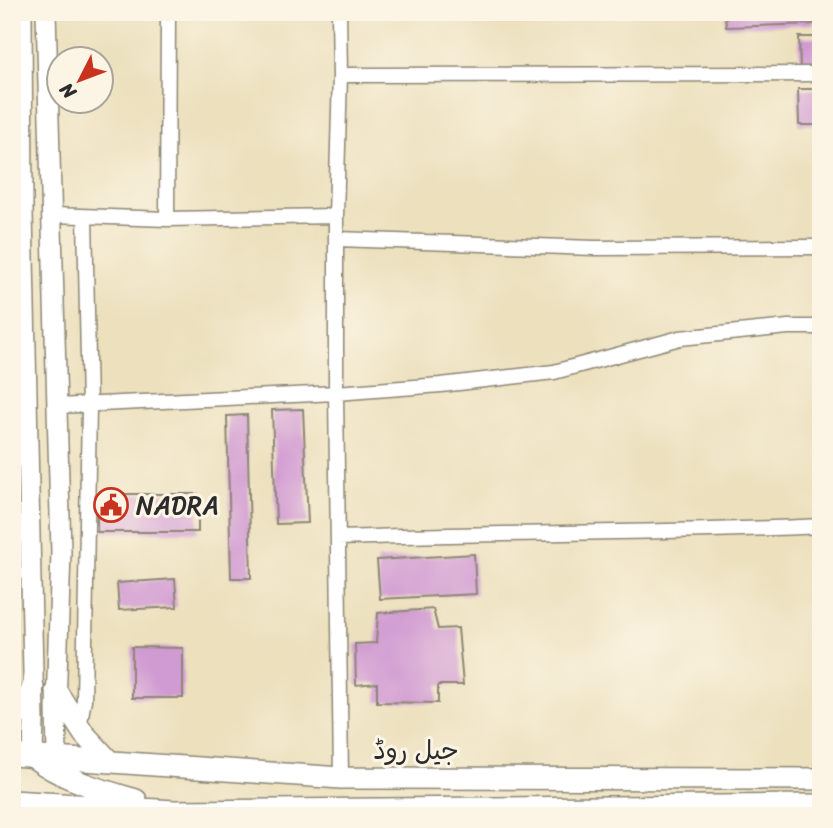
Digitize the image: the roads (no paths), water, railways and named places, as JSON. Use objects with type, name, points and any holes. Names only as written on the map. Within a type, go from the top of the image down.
[{"type":"main road","points":[[22,12],[23,212],[33,687],[37,759]]},
{"type":"main road","points":[[37,759],[56,691],[61,552],[46,12]]},
{"type":"main road","points":[[12,718],[22,712],[33,687]]},
{"type":"main road","points":[[56,691],[79,727],[109,761]]},
{"type":"main road","points":[[37,759],[92,788],[174,811]]},
{"type":"main road","name":"جیل روڈ","points":[[12,770],[29,771],[37,759],[109,761],[341,778],[821,779]]},
{"type":"main road","points":[[12,801],[174,811],[821,805]]},
{"type":"street","points":[[167,219],[168,12]]},
{"type":"street","points":[[339,12],[336,393],[341,778]]},
{"type":"street","points":[[340,75],[821,74]]},
{"type":"street","points":[[52,215],[167,219],[336,216]]},
{"type":"street","points":[[79,727],[84,700],[89,406],[85,217]]},
{"type":"street","points":[[337,239],[594,248],[821,247]]},
{"type":"street","points":[[57,406],[336,393],[441,385],[554,372],[680,338],[788,327],[821,327]]},
{"type":"street","points":[[338,537],[695,532],[821,526]]},
{"type":"street","points":[[56,691],[84,700]]},
{"type":"place","name":"NADRA","points":[[111,505]]}]
